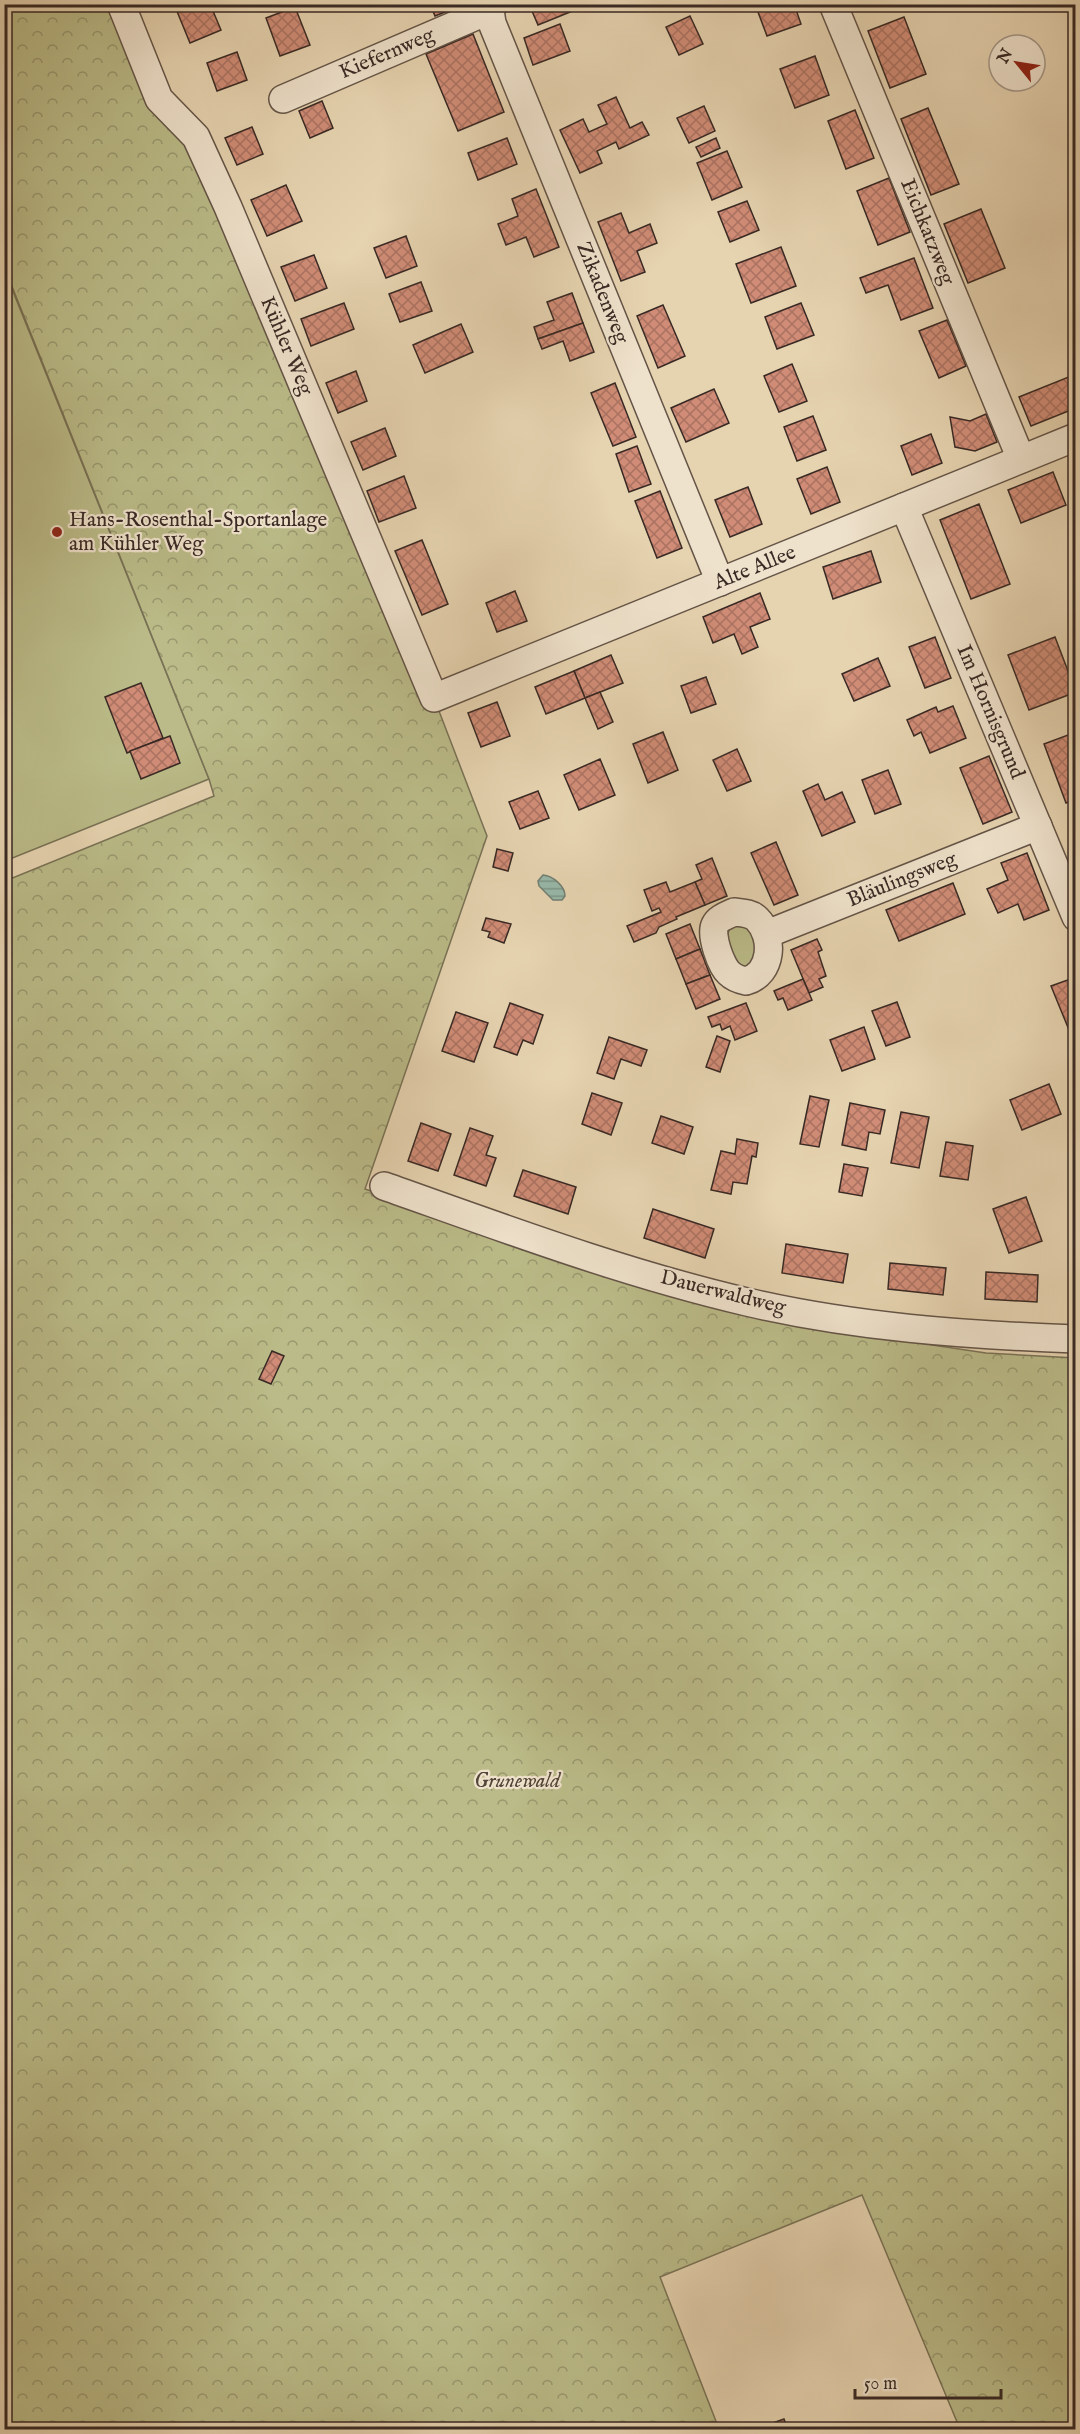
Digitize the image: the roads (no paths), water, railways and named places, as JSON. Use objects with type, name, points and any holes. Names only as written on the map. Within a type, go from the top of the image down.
[{"type":"street","name":"Kühler Weg","points":[[121,4],[159,99],[196,137],[228,207],[434,698]]},
{"type":"street","name":"Eichkatzweg","points":[[833,4],[1021,459]]},
{"type":"street","name":"Kiefernweg","points":[[283,99],[492,7]]},
{"type":"street","name":"Zikadenweg","points":[[492,7],[492,23],[720,582]]},
{"type":"street","name":"Alte Allee","points":[[434,698],[1076,437]]},
{"type":"street","name":"Im Hornisgrund","points":[[904,507],[1076,917]]},
{"type":"street","name":"Bläulingsweg","points":[[766,934],[1038,826]]},
{"type":"street","name":"Dauerwaldweg","points":[[384,1186],[599,1260],[749,1302],[857,1322],[956,1333],[1076,1339]]},
{"type":"place","name":"Hans-Rosenthal-Sportanlage am Kühler Weg","points":[[57,532]]},
{"type":"park label","name":"Grunewald","points":[[517,1781]]}]
